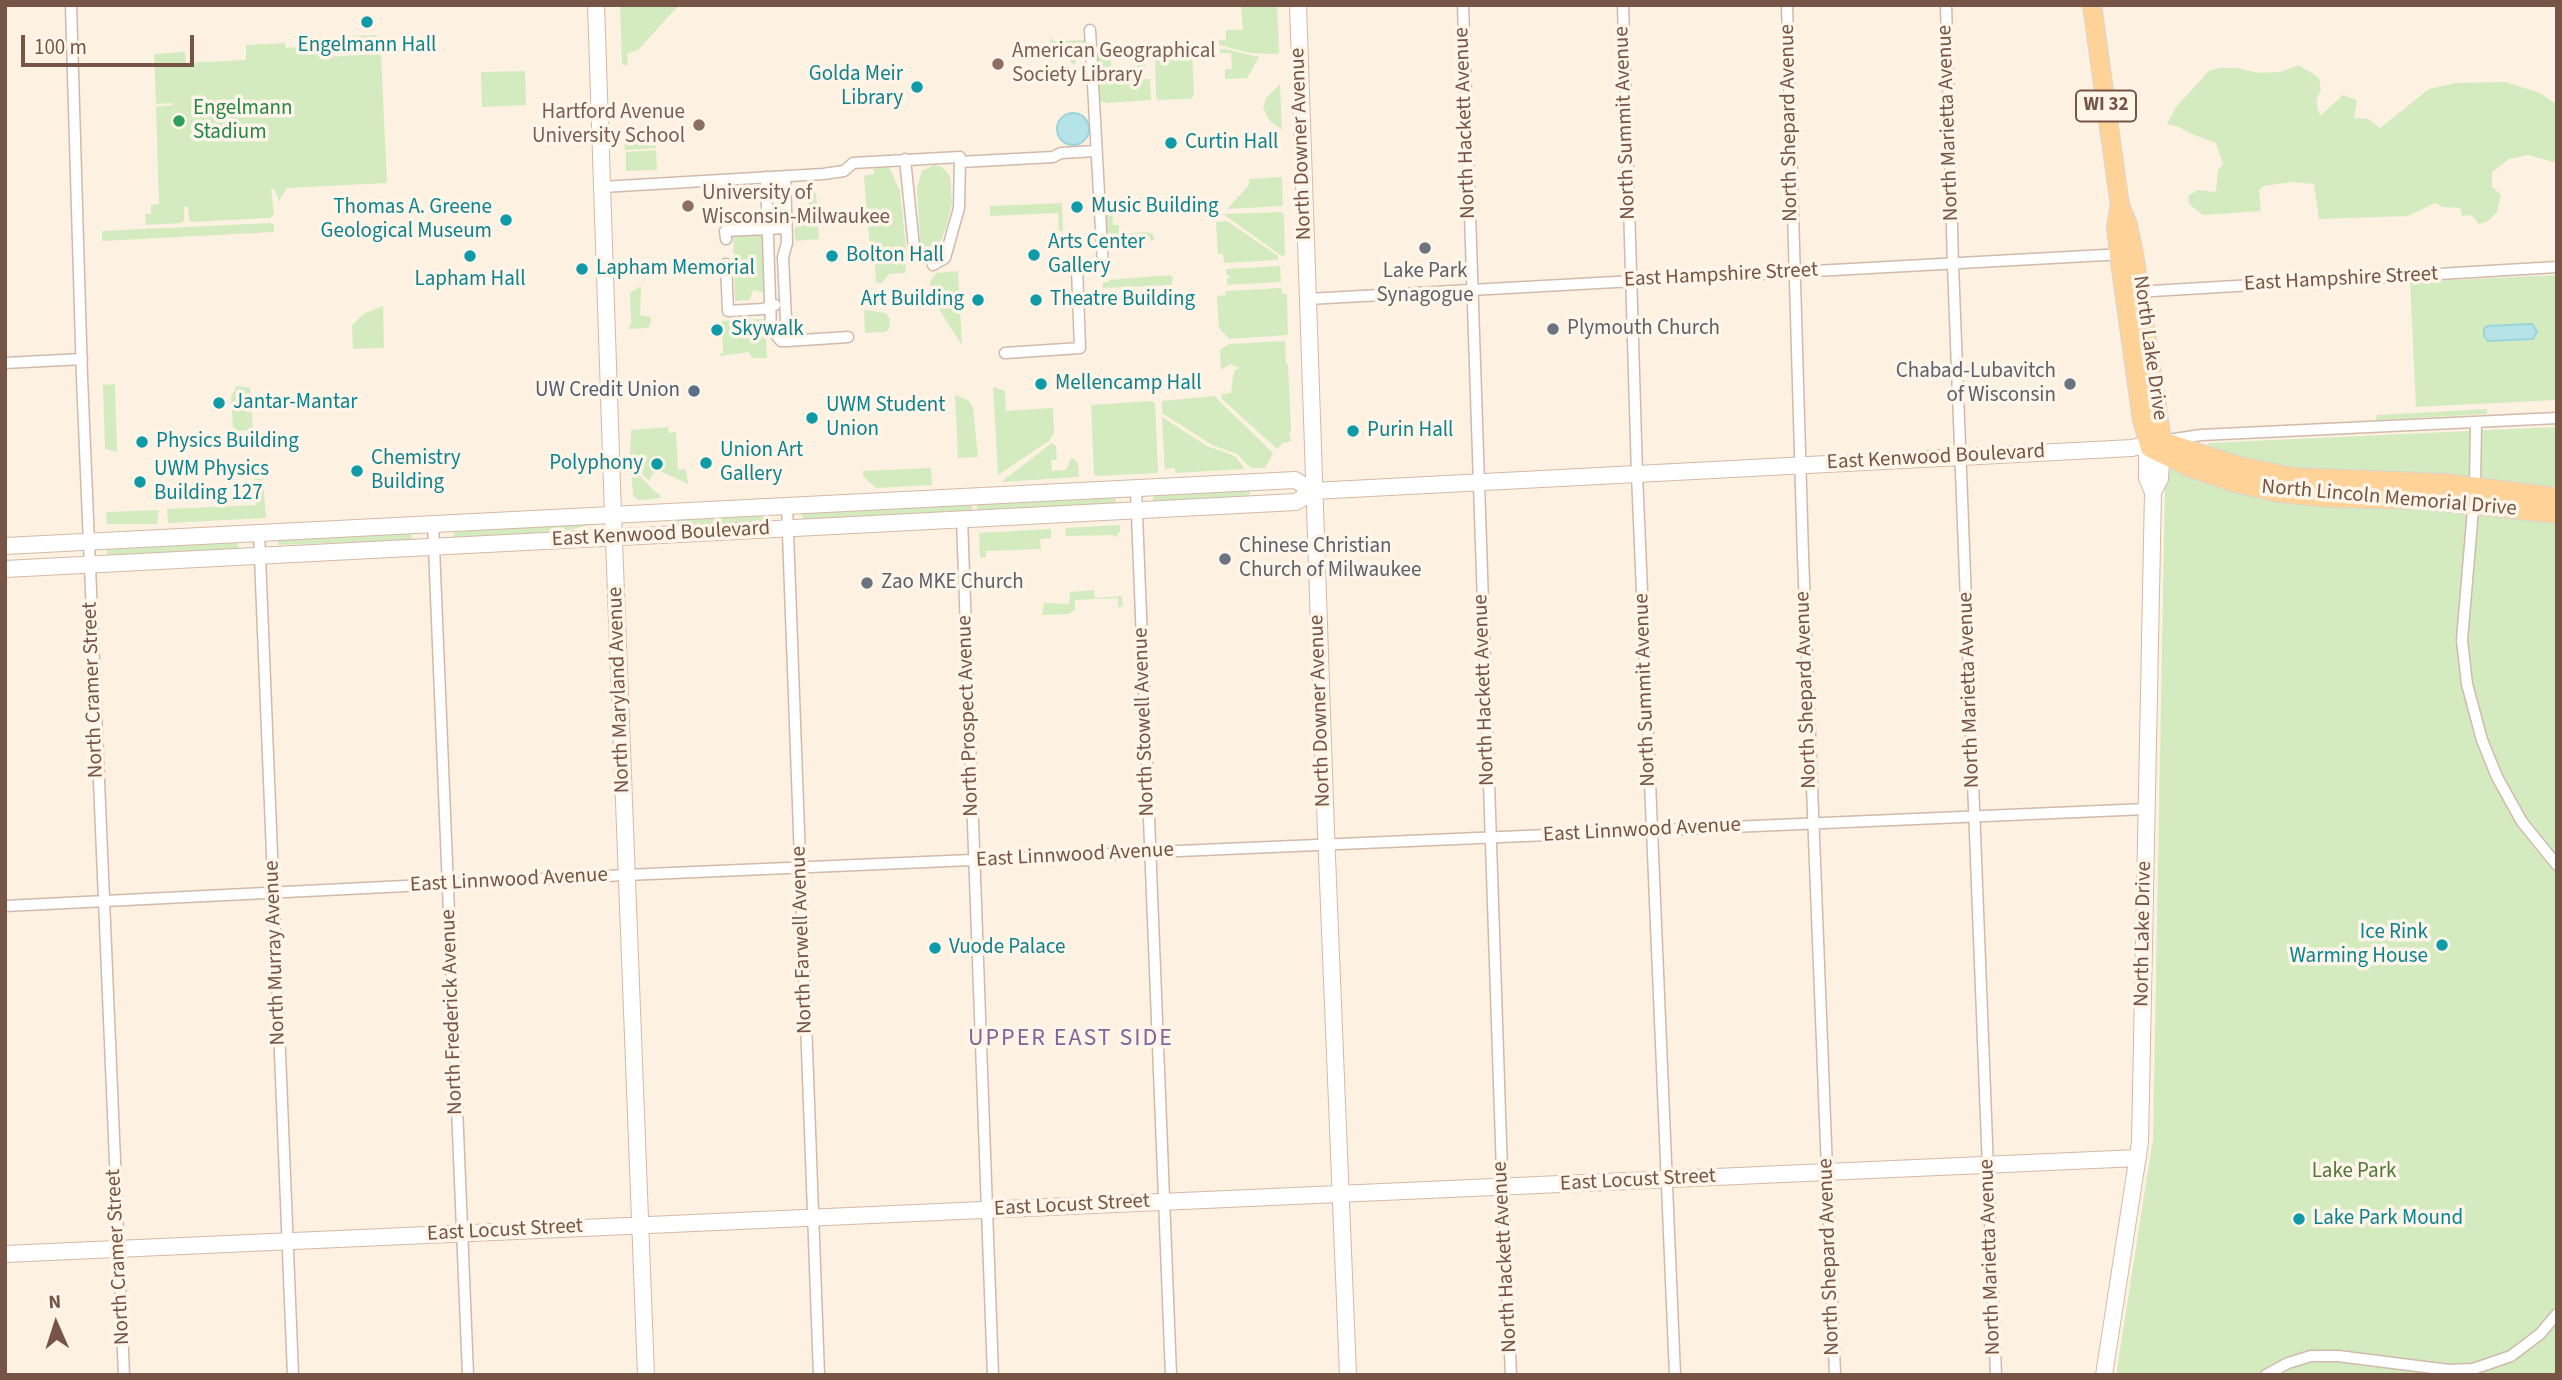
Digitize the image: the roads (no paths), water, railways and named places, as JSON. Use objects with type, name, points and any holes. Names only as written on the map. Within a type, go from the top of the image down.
[{"type":"main road","name":"North Lake Drive","points":[[2092,5],[2120,206],[2116,227],[2127,254],[2157,446]]},
{"type":"main road","name":"North Lincoln Memorial Drive","points":[[2157,446],[2293,477],[2474,486],[2557,497]]},
{"type":"main road","name":"North Lincoln Memorial Drive","points":[[2157,446],[2235,483],[2280,493],[2473,504],[2557,514]]},
{"type":"street","name":"North Cramer Street","points":[[71,5],[89,541],[124,1375]]},
{"type":"street","name":"North Maryland Avenue","points":[[596,5],[646,1375]]},
{"type":"street","name":"North Downer Avenue","points":[[1298,5],[1313,491],[1348,1375]]},
{"type":"street","name":"North Hackett Avenue","points":[[1463,5],[1490,838],[1511,1375]]},
{"type":"street","name":"North Summit Avenue","points":[[1623,5],[1637,474],[1675,1375]]},
{"type":"street","name":"North Shepard Avenue","points":[[1787,5],[1793,272],[1812,824],[1835,1375]]},
{"type":"street","name":"North Marietta Avenue","points":[[1946,5],[1952,265],[1996,1375]]},
{"type":"street","points":[[1004,353],[1080,348],[1077,268],[1103,266],[1090,30]]},
{"type":"street","points":[[960,162],[1053,157],[1061,153],[1096,151]]},
{"type":"street","points":[[602,187],[785,176],[844,171],[853,163],[960,157],[959,208],[946,258],[933,265]]},
{"type":"street","points":[[905,159],[915,257]]},
{"type":"street","points":[[785,176],[787,243],[783,257],[786,341]]},
{"type":"street","points":[[766,177],[771,329],[781,341],[848,337]]},
{"type":"street","points":[[726,239],[725,231],[786,228]]},
{"type":"street","name":"East Hampshire Street","points":[[1308,299],[2127,254]]},
{"type":"street","points":[[726,264],[729,311],[785,305]]},
{"type":"street","name":"East Hampshire Street","points":[[2133,293],[2557,267]]},
{"type":"street","points":[[5,363],[82,359]]},
{"type":"street","name":"East Kenwood Boulevard","points":[[5,569],[1296,502],[1313,491],[2132,448],[2157,446],[2201,435],[2557,418]]},
{"type":"street","points":[[2476,423],[2473,504],[2462,640],[2465,671],[2482,740],[2509,799],[2536,842],[2557,865]]},
{"type":"street","name":"North Lake Drive","points":[[2104,1375],[2138,1158],[2153,492],[2147,478],[2157,446]]},
{"type":"street","name":"East Kenwood Boulevard","points":[[5,546],[1295,480],[1313,491]]},
{"type":"street","name":"North Stowell Avenue","points":[[1136,489],[1171,1375]]},
{"type":"street","name":"North Farwell Avenue","points":[[787,506],[819,1375]]},
{"type":"street","name":"North Prospect Avenue","points":[[962,519],[993,1375]]},
{"type":"street","name":"North Frederick Avenue","points":[[433,523],[468,1375]]},
{"type":"street","name":"North Murray Avenue","points":[[258,532],[293,1375]]},
{"type":"street","name":"East Linnwood Avenue","points":[[5,906],[801,867],[2146,809]]},
{"type":"street","name":"East Locust Street","points":[[5,1254],[2138,1158]]},
{"type":"street","points":[[2266,1375],[2288,1363],[2312,1356],[2338,1356],[2449,1370],[2473,1369],[2511,1356],[2540,1334],[2557,1314]]},
{"type":"water","points":[[1073,113],[1084,118],[1089,129],[1084,140],[1073,145],[1062,140],[1057,129],[1062,118]]},
{"type":"water","points":[[2532,324],[2537,331],[2533,339],[2488,341],[2484,336],[2487,326]]},
{"type":"place","name":"Engelmann Hall","points":[[367,22]]},
{"type":"place","name":"American Geographical Society Library","points":[[998,64]]},
{"type":"place","name":"Golda Meir Library","points":[[917,87]]},
{"type":"place","name":"Engelmann Stadium","points":[[179,121]]},
{"type":"place","name":"Hartford Avenue University School","points":[[699,125]]},
{"type":"place","name":"Curtin Hall","points":[[1171,143]]},
{"type":"place","name":"University of Wisconsin-Milwaukee","points":[[688,206]]},
{"type":"place","name":"Music Building","points":[[1077,207]]},
{"type":"place","name":"Thomas A. Greene Geological Museum","points":[[506,220]]},
{"type":"place","name":"Lake Park Synagogue","points":[[1425,248]]},
{"type":"place","name":"Arts Center Gallery","points":[[1034,255]]},
{"type":"place","name":"Lapham Hall","points":[[470,256]]},
{"type":"place","name":"Bolton Hall","points":[[832,256]]},
{"type":"place","name":"Lapham Memorial","points":[[582,269]]},
{"type":"place","name":"Art Building","points":[[978,300]]},
{"type":"place","name":"Theatre Building","points":[[1036,300]]},
{"type":"place","name":"Plymouth Church","points":[[1553,329]]},
{"type":"place","name":"Skywalk","points":[[717,330]]},
{"type":"place","name":"Mellencamp Hall","points":[[1041,384]]},
{"type":"place","name":"Chabad-Lubavitch of Wisconsin","points":[[2070,384]]},
{"type":"place","name":"UW Credit Union","points":[[694,391]]},
{"type":"place","name":"Jantar-Mantar","points":[[219,403]]},
{"type":"place","name":"UWM Student Union","points":[[812,418]]},
{"type":"place","name":"Purin Hall","points":[[1353,431]]},
{"type":"place","name":"Physics Building","points":[[142,442]]},
{"type":"place","name":"Union Art Gallery","points":[[706,463]]},
{"type":"place","name":"Polyphony","points":[[657,464]]},
{"type":"place","name":"Chemistry Building","points":[[357,471]]},
{"type":"place","name":"UWM Physics Building 127","points":[[140,482]]},
{"type":"place","name":"Chinese Christian Church of Milwaukee","points":[[1225,559]]},
{"type":"place","name":"Zao MKE Church","points":[[867,583]]},
{"type":"place","name":"Ice Rink Warming House","points":[[2442,945]]},
{"type":"place","name":"Vuode Palace","points":[[935,948]]},
{"type":"place","name":"Lake Park Mound","points":[[2299,1219]]},
{"type":"district","name":"UPPER EAST SIDE","points":[[1071,1040]]},
{"type":"park label","name":"Lake Park","points":[[2354,1172]]}]
